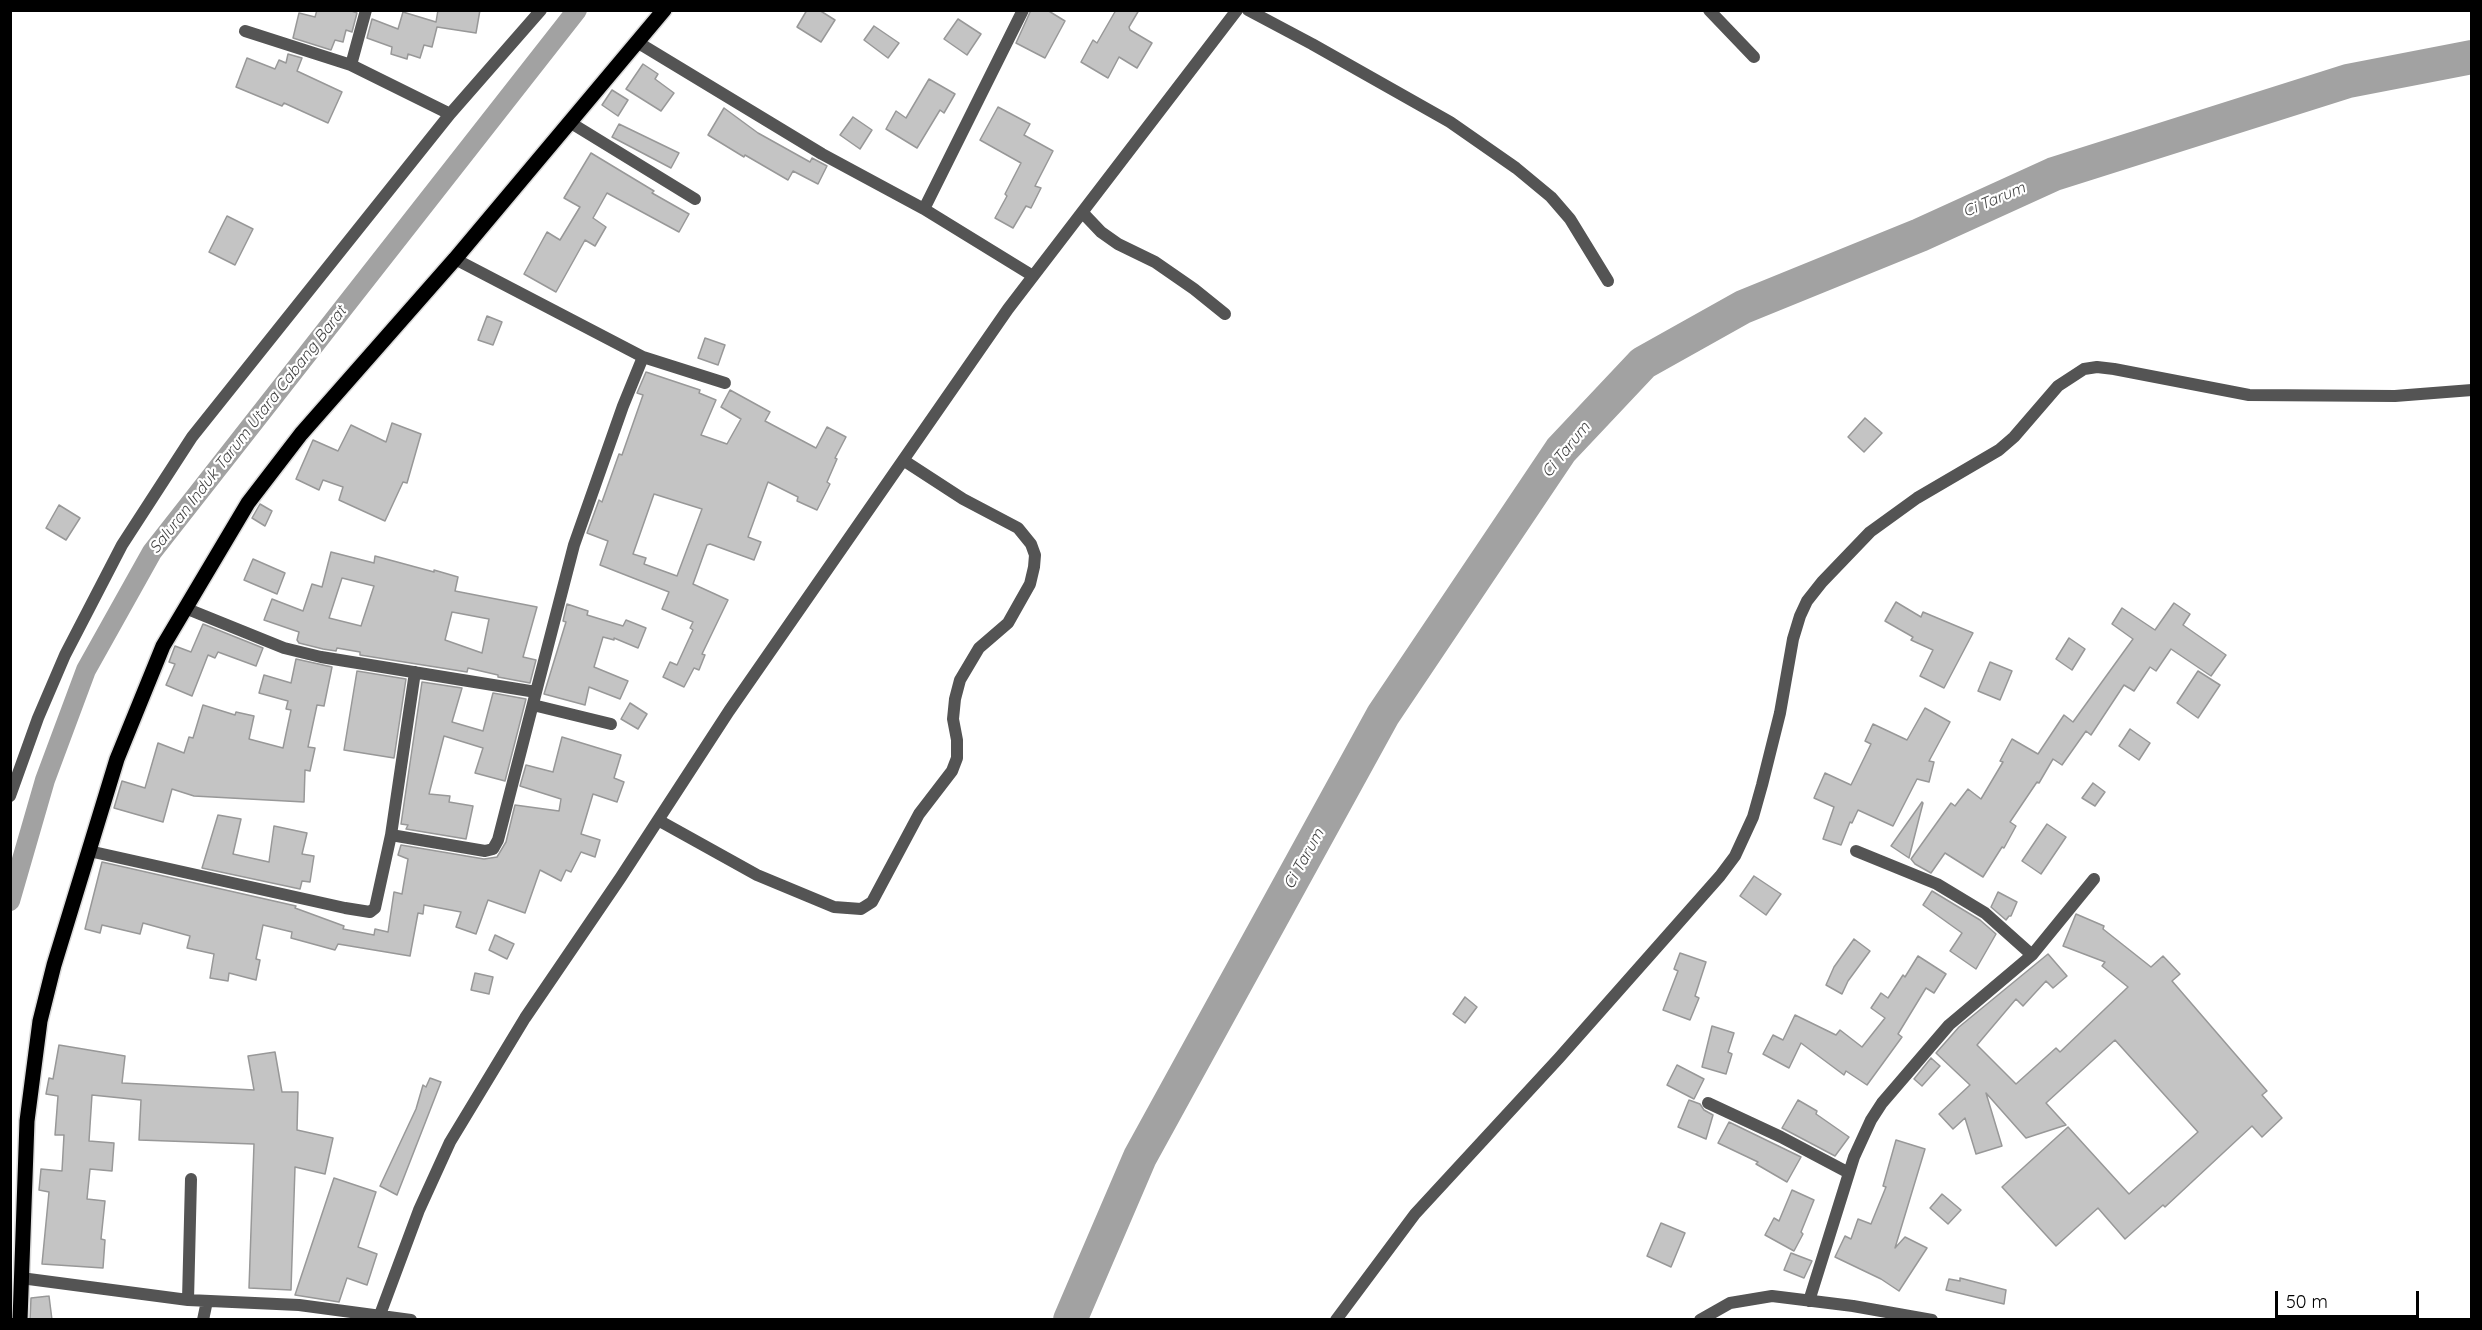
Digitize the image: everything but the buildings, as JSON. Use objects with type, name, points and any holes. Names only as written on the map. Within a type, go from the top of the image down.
[{"type":"main road","points":[[20,1320],[27,1121],[40,1022],[54,965],[122,749],[163,646],[248,502],[301,434],[455,260],[664,10]]},
{"type":"street","points":[[351,65],[366,10]]},
{"type":"street","points":[[10,796],[38,718],[65,655],[122,545],[192,437],[450,114],[541,10]]},
{"type":"street","points":[[924,208],[1023,10]]},
{"type":"street","points":[[379,1318],[419,1210],[456,1132],[525,1018],[729,711],[903,460],[1033,276],[1237,10]]},
{"type":"street","points":[[1248,10],[1450,122],[1516,168],[1551,197],[1570,219],[1608,281]]},
{"type":"street","points":[[1709,10],[1754,57]]},
{"type":"street","points":[[245,31],[351,65],[450,114]]},
{"type":"street","points":[[637,42],[822,154],[924,208],[1033,276]]},
{"type":"street","points":[[571,123],[695,199]]},
{"type":"street","points":[[1082,212],[1101,232],[1118,244],[1155,262],[1225,314]]},
{"type":"street","points":[[455,260],[643,357],[725,383]]},
{"type":"street","points":[[391,835],[485,851],[493,849],[574,544],[623,406],[643,357]]},
{"type":"street","points":[[1336,1320],[1415,1214],[1566,1049],[1720,876],[1735,856],[1753,818],[1762,785],[1800,616],[1807,601],[1821,582],[1869,532],[1917,498],[1999,450],[2058,386],[2084,369],[2097,367],[2114,369],[2249,395],[2395,396],[2472,390]]},
{"type":"street","points":[[658,820],[757,875],[834,907],[861,909],[872,902],[919,814],[952,771],[957,758],[957,740],[953,719],[960,680],[979,648],[1008,623],[1030,584],[1035,555],[1018,528],[963,499],[903,460]]},
{"type":"street","points":[[185,608],[284,648],[536,692]]},
{"type":"street","points":[[89,851],[370,912],[375,908],[391,835],[415,672]]},
{"type":"street","points":[[533,705],[611,724]]},
{"type":"street","points":[[1856,851],[1937,884],[1985,913],[2032,955]]},
{"type":"street","points":[[1809,1301],[1849,1173],[1871,1120],[1882,1103],[1949,1025],[2032,955],[2094,879]]},
{"type":"street","points":[[1708,1103],[1781,1137],[1849,1173]]},
{"type":"street","points":[[188,1300],[191,1179]]},
{"type":"street","points":[[21,1278],[188,1300],[299,1305],[379,1318],[411,1320]]},
{"type":"street","points":[[1700,1320],[1730,1303],[1772,1296],[1932,1320]]},
{"type":"street","points":[[203,1320],[207,1301]]},
{"type":"waterway","name":"Saluran Induk Tarum Utara Cabang Barat","points":[[10,901],[45,780],[86,670],[152,552],[577,10]]},
{"type":"waterway","name":"Ci Tarum","points":[[1070,1320],[1140,1157],[1383,715],[1561,450],[1643,363],[1743,307],[1920,235],[2054,174],[2348,81],[2472,57]]}]
